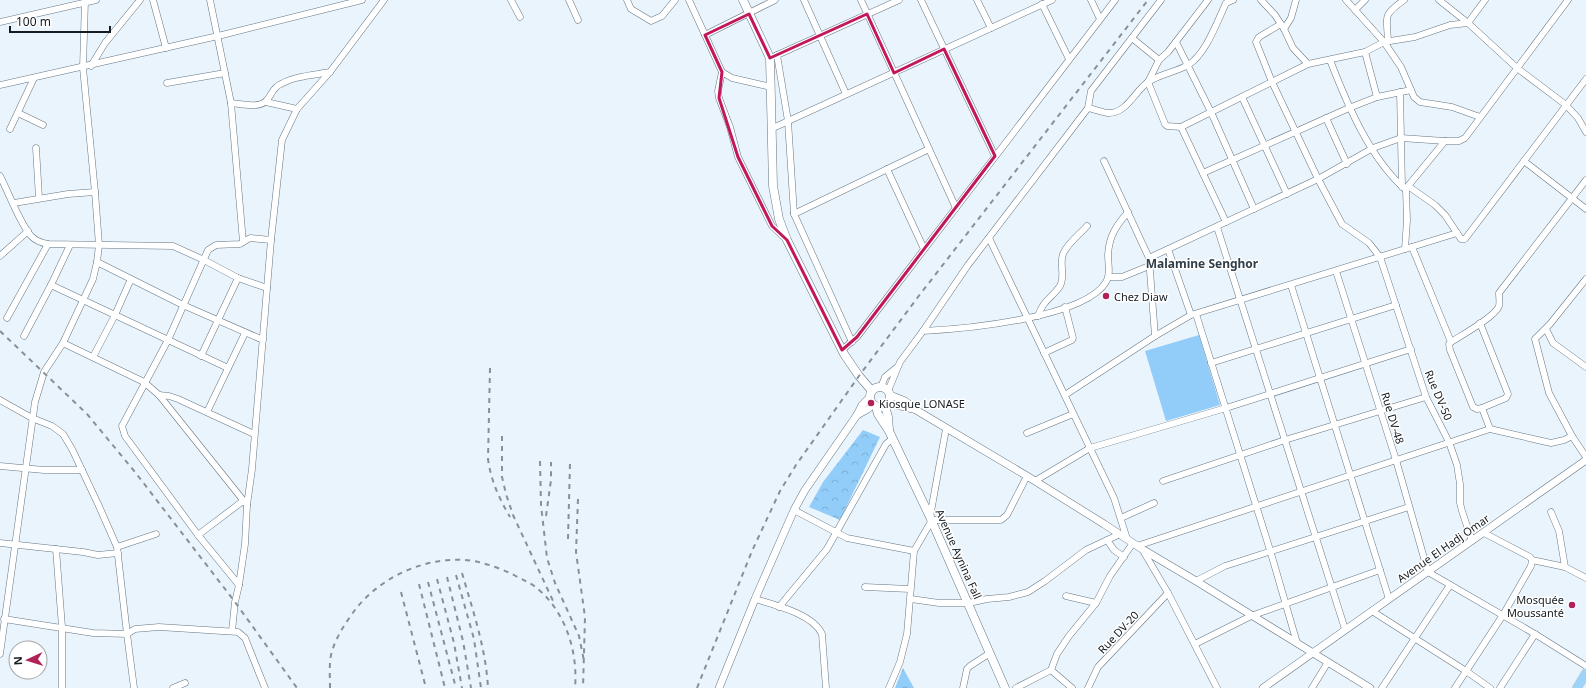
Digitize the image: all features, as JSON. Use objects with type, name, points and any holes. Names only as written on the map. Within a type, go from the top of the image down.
[{"type":"main road","points":[[742,0],[773,57],[771,87],[773,186],[775,204],[779,219],[787,240],[842,350],[873,400],[878,414],[891,435]]},
{"type":"main road","points":[[873,400],[881,407],[886,396]]},
{"type":"main road","points":[[873,400],[886,396]]},
{"type":"main road","points":[[886,396],[891,435]]},
{"type":"main road","name":"Avenue Aynina Fall","points":[[891,435],[931,518],[1005,688]]},
{"type":"main road","points":[[1577,688],[1586,673]]},
{"type":"street","points":[[0,22],[85,1],[96,0]]},
{"type":"street","points":[[91,66],[105,43],[140,0]]},
{"type":"street","points":[[153,0],[166,48]]},
{"type":"street","points":[[210,0],[231,102],[243,242]]},
{"type":"street","points":[[0,85],[83,68],[362,0]]},
{"type":"street","points":[[232,631],[235,602],[245,544],[245,503],[252,470],[271,240],[282,140],[297,109],[330,72],[384,0]]},
{"type":"street","points":[[511,0],[520,17]]},
{"type":"street","points":[[569,0],[578,20]]},
{"type":"street","points":[[627,0],[631,9],[651,20],[662,16],[676,0]]},
{"type":"street","points":[[689,0],[722,72],[732,78],[771,87]]},
{"type":"street","points":[[705,35],[775,0]]},
{"type":"street","points":[[804,0],[846,94]]},
{"type":"street","points":[[861,0],[956,208]]},
{"type":"street","points":[[852,342],[794,214],[788,121],[773,57],[899,0]]},
{"type":"street","points":[[921,0],[995,156]]},
{"type":"street","points":[[977,0],[990,28]]},
{"type":"street","points":[[773,128],[1052,0]]},
{"type":"street","points":[[1091,0],[1100,19]]},
{"type":"street","points":[[842,350],[857,337],[1115,0]]},
{"type":"street","points":[[1161,0],[1091,91],[1088,108],[968,265],[896,368],[894,378],[886,396],[916,410],[1027,476],[1251,616],[1313,652],[1370,688]]},
{"type":"street","points":[[1088,108],[1100,110],[1107,114],[1118,112],[1148,82],[1159,60],[1168,52],[1208,0]]},
{"type":"street","points":[[1148,82],[1188,65],[1203,48],[1224,2],[1233,0]]},
{"type":"street","points":[[1261,0],[1275,15],[1293,48],[1308,64]]},
{"type":"street","points":[[1296,0],[1291,18],[1282,27],[1259,37],[1256,42],[1272,82],[1318,179],[1342,224],[1369,243],[1380,257]]},
{"type":"street","points":[[1346,0],[1386,42],[1401,67],[1414,97],[1420,102],[1452,107],[1480,117]]},
{"type":"street","points":[[1355,10],[1366,0]]},
{"type":"street","points":[[1386,42],[1387,15],[1389,11],[1404,0]]},
{"type":"street","points":[[1439,0],[1468,23],[1517,68],[1566,105],[1578,118],[1586,132]]},
{"type":"street","points":[[1148,82],[1165,124],[1168,126],[1181,127],[1308,64],[1365,52],[1386,42],[1415,37],[1450,25],[1468,23],[1485,0]]},
{"type":"street","points":[[1149,258],[1318,179],[1348,164],[1373,148],[1401,138],[1459,141],[1464,138],[1568,0]]},
{"type":"street","points":[[0,654],[32,418],[44,372],[63,343],[84,300],[93,279],[97,262],[99,245],[83,68],[85,1]]},
{"type":"street","points":[[1042,4],[1069,59]]},
{"type":"street","points":[[1132,38],[1159,60]]},
{"type":"street","points":[[1176,42],[1211,112],[1254,209]]},
{"type":"street","points":[[1365,52],[1377,97]]},
{"type":"street","points":[[1330,60],[1349,108],[1387,171],[1405,188],[1435,205],[1448,220],[1461,239],[1467,237],[1586,79]]},
{"type":"street","points":[[266,102],[274,88],[282,83],[297,78],[330,72]]},
{"type":"street","points":[[722,72],[718,91],[719,98],[730,127],[738,157],[772,226],[787,240]]},
{"type":"street","points":[[167,83],[225,73]]},
{"type":"street","points":[[10,129],[34,78]]},
{"type":"street","points":[[1203,173],[1349,108],[1377,97],[1411,90]]},
{"type":"street","points":[[1400,92],[1401,138],[1407,220],[1405,249]]},
{"type":"street","points":[[1242,97],[1287,194]]},
{"type":"street","points":[[231,102],[259,105],[266,102],[297,109]]},
{"type":"street","points":[[18,113],[42,125]]},
{"type":"street","points":[[1326,118],[1348,164]]},
{"type":"street","points":[[1181,127],[1226,222]]},
{"type":"street","points":[[1405,188],[1445,140]]},
{"type":"street","points":[[36,148],[39,198]]},
{"type":"street","points":[[794,214],[929,149]]},
{"type":"street","points":[[1104,161],[1149,258],[1155,336]]},
{"type":"street","points":[[1524,161],[1586,209]]},
{"type":"street","points":[[887,169],[924,249]]},
{"type":"street","points":[[0,176],[31,236],[41,242],[48,244],[70,245],[173,246],[238,278],[267,288]]},
{"type":"street","points":[[1451,342],[1480,323],[1499,306],[1499,293],[1586,180]]},
{"type":"street","points":[[14,203],[68,194],[95,192]]},
{"type":"street","points":[[923,331],[947,330],[1027,319],[1086,300],[1096,294],[1109,277],[1110,241],[1115,227],[1128,212]]},
{"type":"street","points":[[1038,316],[1041,306],[1059,287],[1063,279],[1062,258],[1064,252],[1087,226]]},
{"type":"street","points":[[1217,227],[1345,630]]},
{"type":"street","points":[[0,256],[28,231]]},
{"type":"street","points":[[1065,395],[1155,336],[1193,315],[1457,233]]},
{"type":"street","points":[[239,585],[198,535],[123,432],[122,426],[144,382],[168,340],[208,250],[216,245],[240,244],[250,238],[271,240]]},
{"type":"street","points":[[989,238],[1114,498],[1121,518],[1135,544],[1168,593],[1217,688]]},
{"type":"street","points":[[7,318],[48,244]]},
{"type":"street","points":[[24,336],[70,245]]},
{"type":"street","points":[[1412,247],[1451,342],[1449,344],[1450,350],[1473,407],[1476,409],[1506,398],[1508,394],[1480,323]]},
{"type":"street","points":[[1168,249],[1212,364],[1270,550],[1297,643]]},
{"type":"street","name":"Rue DV-50","points":[[1380,257],[1426,397],[1449,442],[1459,474],[1462,511],[1472,541]]},
{"type":"street","points":[[97,262],[183,305],[218,319],[262,340]]},
{"type":"street","points":[[1109,277],[1122,277],[1149,266]]},
{"type":"street","name":"Rue DV-48","points":[[1336,270],[1396,460],[1428,572]]},
{"type":"street","points":[[201,356],[238,278]]},
{"type":"street","points":[[93,357],[115,315],[131,279]]},
{"type":"street","points":[[1586,279],[1546,329],[1536,337],[1535,343],[1549,393],[1572,436],[1586,457]]},
{"type":"street","points":[[51,285],[228,368]]},
{"type":"street","points":[[1291,285],[1389,599]]},
{"type":"street","points":[[1212,364],[1396,305]]},
{"type":"street","points":[[1044,353],[1072,340],[1065,307]]},
{"type":"street","points":[[1546,329],[1553,343],[1586,367]]},
{"type":"street","points":[[207,412],[245,333]]},
{"type":"street","points":[[63,343],[144,382],[159,395],[245,503]]},
{"type":"street","points":[[1035,481],[1090,448],[1226,408],[1411,349]]},
{"type":"street","points":[[159,395],[178,398],[254,434]]},
{"type":"street","points":[[1163,481],[1240,454],[1426,397]]},
{"type":"street","points":[[0,400],[32,418],[52,426],[63,434],[72,449],[98,504],[117,550],[134,688]]},
{"type":"street","points":[[719,688],[755,599],[794,510],[805,490],[857,415],[868,409],[873,400]]},
{"type":"street","points":[[1482,408],[1490,429]]},
{"type":"street","points":[[1027,434],[1073,414]]},
{"type":"street","points":[[889,688],[902,655],[907,634],[914,551],[931,518],[946,429]]},
{"type":"street","points":[[1016,688],[1051,670],[1057,654],[1069,636],[1096,603],[1110,576],[1135,544],[1256,507],[1490,429],[1551,443],[1564,440],[1572,436]]},
{"type":"street","points":[[779,607],[827,549],[891,435]]},
{"type":"street","name":"Avenue El Hadj Omar","points":[[1263,688],[1586,460]]},
{"type":"street","points":[[0,466],[25,469],[82,470]]},
{"type":"street","points":[[931,518],[1001,520],[1007,515],[1027,476]]},
{"type":"street","points":[[198,535],[245,503]]},
{"type":"street","points":[[1121,518],[1154,503]]},
{"type":"street","points":[[1196,581],[1225,566],[1270,550],[1365,522],[1409,507]]},
{"type":"street","points":[[794,510],[847,538],[914,551]]},
{"type":"street","points":[[1551,512],[1559,531],[1565,567]]},
{"type":"street","points":[[1484,533],[1530,557],[1532,560],[1565,567],[1586,578]]},
{"type":"street","points":[[0,543],[83,552],[93,555],[117,550],[156,534]]},
{"type":"street","points":[[911,599],[939,603],[969,603],[987,598],[1009,597],[1028,592],[1086,550],[1120,534]]},
{"type":"street","points":[[1107,540],[1114,550],[1124,557]]},
{"type":"street","points":[[56,549],[62,627],[62,688]]},
{"type":"street","points":[[1455,688],[1503,615],[1531,566],[1532,560]]},
{"type":"street","points":[[1195,644],[1251,616],[1285,602],[1380,570]]},
{"type":"street","points":[[1428,572],[1535,634],[1586,666]]},
{"type":"street","points":[[1382,688],[1450,585]]},
{"type":"street","points":[[866,587],[910,589]]},
{"type":"street","name":"Rue DV-20","points":[[1088,688],[1098,667],[1168,593]]},
{"type":"street","points":[[1066,596],[1096,603]]},
{"type":"street","points":[[0,597],[7,598]]},
{"type":"street","points":[[755,599],[808,619],[819,627],[822,634],[826,688]]},
{"type":"street","points":[[1372,611],[1490,688]]},
{"type":"street","points":[[4,618],[93,633],[127,634],[135,629],[159,627],[238,632],[245,638],[265,688]]},
{"type":"street","points":[[1500,688],[1535,634]]},
{"type":"street","points":[[963,688],[967,669],[990,653]]},
{"type":"street","points":[[1312,688],[1328,662]]},
{"type":"street","points":[[1051,670],[1072,688]]},
{"type":"street","points":[[173,688],[185,683]]},
{"type":"highlighted area","points":[[749,14],[770,58],[867,14],[894,73],[944,49],[995,156],[857,337],[842,350],[787,240],[772,226],[738,157],[719,98],[722,72],[705,35]]},
{"type":"green space","points":[[1199,335],[1220,405],[1166,421],[1145,351]]},
{"type":"green space","points":[[863,430],[880,437],[840,520],[809,507],[823,482]]},
{"type":"green space","points":[[903,668],[914,688],[895,688]]},
{"type":"railway","points":[[697,688],[752,551],[780,491],[796,465],[859,376],[918,297],[1148,0]]},
{"type":"railway","points":[[0,331],[87,414],[135,472],[235,602],[297,688]]},
{"type":"railway","points":[[490,368],[488,459],[491,475],[496,489],[510,517]]},
{"type":"railway","points":[[502,436],[502,477],[506,494],[513,515],[554,603]]},
{"type":"railway","points":[[540,461],[541,505],[547,558],[555,583],[579,636],[584,661]]},
{"type":"railway","points":[[546,516],[551,480],[551,462]]},
{"type":"railway","points":[[568,539],[570,463]]},
{"type":"railway","points":[[578,499],[576,552],[585,617],[583,688]]},
{"type":"railway","points":[[330,688],[330,659],[335,644],[345,624],[363,601],[390,579],[406,571],[439,561],[457,560],[474,561],[505,571],[533,585],[548,599],[563,621],[572,647],[575,688]]},
{"type":"railway","points":[[462,573],[482,644],[488,688]]},
{"type":"railway","points":[[456,575],[474,639],[481,688]]},
{"type":"railway","points":[[447,577],[463,641],[471,688]]},
{"type":"railway","points":[[437,579],[454,643],[462,688]]},
{"type":"railway","points":[[428,582],[456,688]]},
{"type":"railway","points":[[419,584],[445,688]]},
{"type":"railway","points":[[401,592],[426,688]]},
{"type":"place","name":"Chez Diaw","points":[[1106,296]]},
{"type":"place","name":"Kiosque LONASE","points":[[871,403]]},
{"type":"place","name":"Mosquée Moussanté","points":[[1572,605]]},
{"type":"district","name":"Malamine Senghor","points":[[1202,263]]}]
